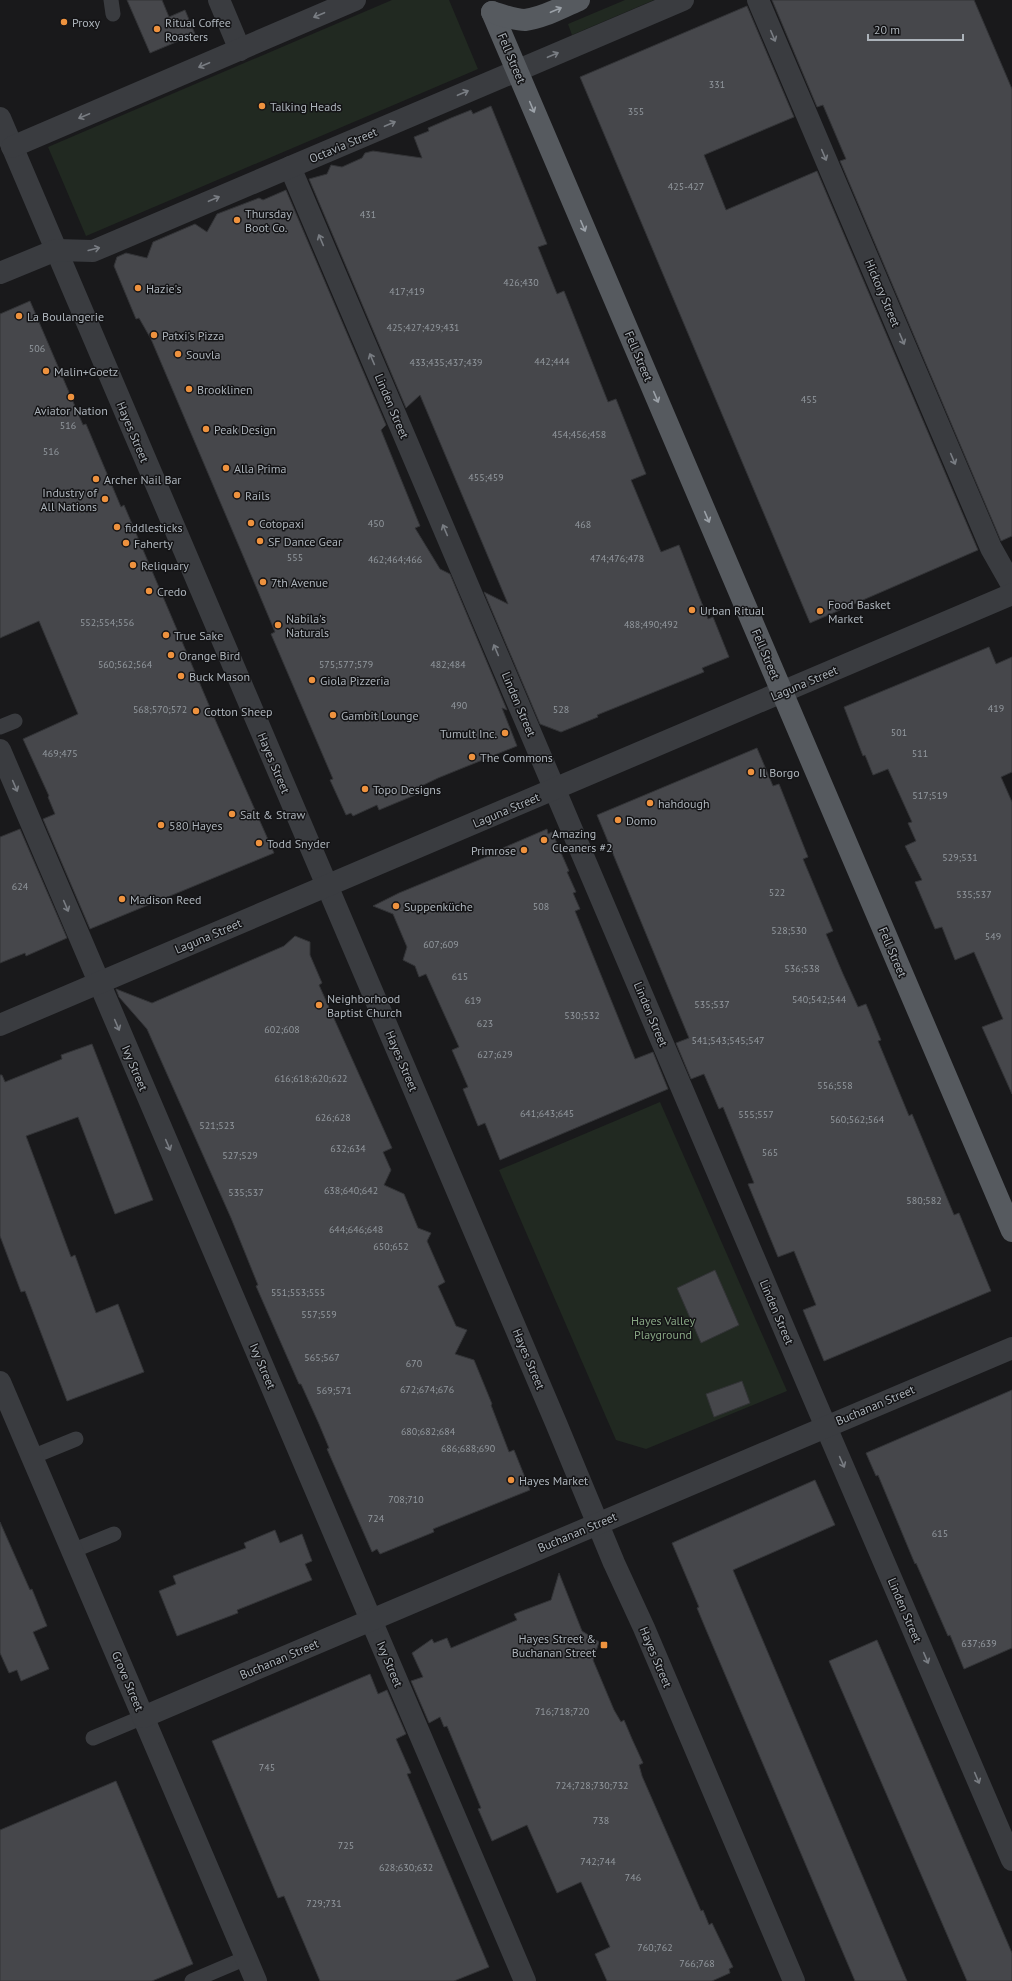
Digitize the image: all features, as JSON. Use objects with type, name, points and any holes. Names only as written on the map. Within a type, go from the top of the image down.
[{"type":"main road","points":[[494,6],[510,18],[525,20],[544,15],[579,0]]},
{"type":"main road","name":"Fell Street","points":[[494,6],[517,70],[1012,1231]]},
{"type":"street","points":[[219,0],[240,50]]},
{"type":"street","points":[[12,147],[355,0]]},
{"type":"street","name":"Octavia Street","points":[[0,273],[56,250],[93,251],[683,0]]},
{"type":"street","name":"Hickory Street","points":[[758,0],[991,548],[1012,585]]},
{"type":"street","name":"Hayes Street","points":[[0,118],[614,1563],[644,1628],[794,1981]]},
{"type":"street","name":"Linden Street","points":[[290,167],[1012,1860]]},
{"type":"street","name":"Laguna Street","points":[[0,1025],[1012,594]]},
{"type":"street","name":"Ivy Street","points":[[0,750],[525,1981]]},
{"type":"street","name":"Buchanan Street","points":[[143,1717],[1012,1348]]},
{"type":"street","name":"Grove Street","points":[[0,1382],[256,1981]]},
{"type":"lane","points":[[0,727],[15,721]]},
{"type":"lane","points":[[32,1457],[76,1439]]},
{"type":"lane","points":[[72,1551],[114,1534]]},
{"type":"lane","points":[[92,1738],[143,1717]]},
{"type":"lane","points":[[192,1981],[246,1958]]},
{"type":"green space","points":[[392,0],[449,0],[478,69],[86,236],[48,147]]},
{"type":"green space","points":[[625,0],[654,0],[572,35],[568,24]]},
{"type":"green space","name":"Hayes Valley Playground","points":[[660,1102],[787,1391],[646,1449],[616,1440],[499,1170]]},
{"type":"building","name":"Ritual Coffee Roasters","points":[[127,0],[162,0],[169,17],[185,10],[195,34],[150,53]]},
{"type":"building","points":[[772,0],[974,0],[1012,89],[1012,536],[1001,541],[840,161],[846,159],[823,105],[817,107]]},
{"type":"building","points":[[747,6],[794,117],[704,155],[726,210],[817,171],[978,550],[810,623],[580,77]]},
{"type":"building","points":[[491,106],[547,244],[538,247],[557,294],[564,291],[608,402],[616,399],[646,474],[631,480],[661,552],[679,545],[708,619],[713,617],[729,657],[702,668],[704,672],[597,715],[598,717],[561,732],[540,724],[484,592],[508,604],[420,395],[406,408],[309,179],[327,174],[331,165],[342,167],[362,158],[365,153],[373,151],[422,158],[414,137],[429,131],[428,128],[451,118],[471,110],[473,114]]},
{"type":"building","points":[[286,190],[386,425],[381,430],[420,526],[415,528],[440,569],[450,574],[507,710],[502,708],[517,746],[438,778],[413,790],[415,795],[379,810],[377,805],[353,816],[351,813],[346,815],[330,780],[333,779],[271,634],[275,632],[244,558],[151,339],[139,318],[136,319],[114,266],[117,257],[126,253],[147,258],[153,242],[195,224],[207,232],[217,214],[259,198],[263,200]]},
{"type":"building","points":[[30,301],[83,425],[86,424],[121,507],[124,505],[217,724],[274,853],[90,929],[43,819],[55,814],[48,797],[49,796],[23,739],[78,714],[39,621],[0,638],[0,314]]},
{"type":"building","points":[[989,647],[996,664],[1012,657],[1012,772],[1001,777],[1012,802],[1012,1094],[982,1027],[1003,1019],[974,952],[955,960],[942,927],[935,929],[915,882],[922,880],[905,846],[916,841],[908,823],[912,822],[888,769],[873,775],[865,755],[863,756],[844,707]]},
{"type":"building","points":[[757,748],[773,786],[779,784],[808,857],[803,859],[833,931],[826,934],[843,974],[858,1007],[866,1004],[881,1040],[878,1041],[909,1116],[912,1114],[954,1215],[959,1213],[991,1291],[824,1361],[803,1310],[816,1305],[794,1251],[778,1257],[748,1184],[754,1183],[723,1107],[719,1109],[704,1074],[691,1079],[676,1043],[689,1038],[597,815]]},
{"type":"building","points":[[20,829],[67,938],[26,956],[25,953],[0,963],[0,837]]},
{"type":"building","points":[[547,829],[548,834],[552,832],[569,871],[567,872],[576,892],[573,893],[580,909],[575,911],[635,1059],[653,1052],[668,1089],[500,1160],[485,1123],[478,1126],[463,1089],[468,1087],[452,1050],[459,1047],[426,974],[419,977],[415,966],[403,960],[407,947],[393,914],[373,906],[399,893],[503,850],[503,848]]},
{"type":"building","points":[[295,936],[310,942],[310,955],[322,983],[319,985],[392,1148],[383,1152],[391,1170],[384,1185],[404,1194],[418,1228],[431,1233],[427,1241],[445,1282],[438,1286],[456,1326],[467,1330],[455,1354],[474,1360],[509,1452],[514,1450],[530,1490],[433,1529],[434,1532],[380,1554],[377,1549],[372,1552],[327,1449],[329,1448],[319,1424],[301,1384],[299,1384],[256,1286],[258,1285],[231,1218],[147,1029],[119,997],[116,989],[152,1003],[284,946]]},
{"type":"building","points":[[92,1044],[153,1200],[115,1214],[78,1117],[26,1136],[71,1257],[75,1255],[96,1313],[118,1304],[144,1372],[67,1401],[25,1291],[21,1292],[0,1236],[0,1075],[2,1075],[5,1082],[62,1059],[61,1055]]},
{"type":"building","points":[[715,1270],[739,1325],[701,1343],[677,1288]]},
{"type":"building","points":[[742,1381],[750,1403],[714,1417],[706,1394]]},
{"type":"building","points":[[1012,1390],[1012,1648],[964,1669],[950,1635],[948,1636],[916,1563],[915,1564],[878,1475],[876,1476],[866,1453]]},
{"type":"building","points":[[815,1480],[835,1525],[733,1570],[907,1981],[855,1981],[707,1632],[697,1608],[699,1607],[672,1543]]},
{"type":"building","points":[[0,1522],[30,1590],[32,1589],[47,1626],[33,1632],[49,1669],[21,1681],[17,1670],[9,1673],[0,1653]]},
{"type":"building","points":[[275,1530],[280,1543],[302,1534],[312,1561],[305,1564],[312,1580],[237,1610],[238,1613],[177,1636],[159,1591],[176,1584],[173,1576],[246,1548],[244,1543]]},
{"type":"building","points":[[559,1573],[582,1631],[599,1642],[593,1660],[614,1710],[621,1722],[624,1720],[643,1763],[639,1765],[642,1776],[701,1911],[703,1910],[709,1925],[712,1923],[733,1967],[729,1969],[730,1973],[712,1981],[607,1981],[595,1954],[610,1947],[581,1882],[557,1893],[527,1825],[492,1841],[478,1809],[481,1808],[447,1726],[444,1727],[440,1717],[429,1723],[411,1681],[423,1677],[412,1653],[432,1639],[434,1643],[447,1638],[451,1648],[517,1620],[514,1614],[551,1600]]},
{"type":"building","points":[[877,1640],[1012,1953],[1012,1981],[967,1981],[829,1661]]},
{"type":"building","points":[[370,1674],[378,1694],[387,1690],[406,1734],[396,1739],[411,1773],[407,1774],[489,1967],[454,1981],[320,1981],[284,1896],[278,1898],[212,1741]]},
{"type":"building","points":[[116,1781],[193,1964],[152,1981],[0,1981],[0,1830]]},
{"type":"place","name":"Proxy","points":[[64,22]]},
{"type":"place","name":"Ritual Coffee Roasters","points":[[157,29]]},
{"type":"place","name":"Talking Heads","points":[[262,106]]},
{"type":"place","name":"Thursday Boot Co.","points":[[237,220]]},
{"type":"place","name":"Hazie's","points":[[138,288]]},
{"type":"place","name":"La Boulangerie","points":[[19,316]]},
{"type":"place","name":"Patxi's Pizza","points":[[154,335]]},
{"type":"place","name":"Souvla","points":[[178,354]]},
{"type":"place","name":"Malin+Goetz","points":[[46,371]]},
{"type":"place","name":"Brooklinen","points":[[189,389]]},
{"type":"place","name":"Aviator Nation","points":[[71,397]]},
{"type":"place","name":"Peak Design","points":[[206,429]]},
{"type":"place","name":"Alla Prima","points":[[226,468]]},
{"type":"place","name":"Archer Nail Bar","points":[[96,479]]},
{"type":"place","name":"Rails","points":[[237,495]]},
{"type":"place","name":"Industry of All Nations","points":[[105,499]]},
{"type":"place","name":"Cotopaxi","points":[[251,523]]},
{"type":"place","name":"fiddlesticks","points":[[117,527]]},
{"type":"place","name":"SF Dance Gear","points":[[260,541]]},
{"type":"place","name":"Faherty","points":[[126,543]]},
{"type":"place","name":"Reliquary","points":[[133,565]]},
{"type":"place","name":"7th Avenue","points":[[263,582]]},
{"type":"place","name":"Credo","points":[[149,591]]},
{"type":"place","name":"Urban Ritual","points":[[692,610]]},
{"type":"place","name":"Food Basket Market","points":[[820,611]]},
{"type":"place","name":"Nabila's Naturals","points":[[278,625]]},
{"type":"place","name":"True Sake","points":[[166,635]]},
{"type":"place","name":"Orange Bird","points":[[171,655]]},
{"type":"place","name":"Buck Mason","points":[[181,676]]},
{"type":"place","name":"Giola Pizzeria","points":[[312,680]]},
{"type":"place","name":"Cotton Sheep","points":[[196,711]]},
{"type":"place","name":"Gambit Lounge","points":[[333,715]]},
{"type":"place","name":"Tumult Inc.","points":[[505,733]]},
{"type":"place","name":"The Commons","points":[[472,757]]},
{"type":"place","name":"Il Borgo","points":[[751,772]]},
{"type":"place","name":"Topo Designs","points":[[365,789]]},
{"type":"place","name":"hahdough","points":[[650,803]]},
{"type":"place","name":"Salt & Straw","points":[[232,814]]},
{"type":"place","name":"Domo","points":[[618,820]]},
{"type":"place","name":"580 Hayes","points":[[161,825]]},
{"type":"place","name":"Amazing Cleaners #2","points":[[544,840]]},
{"type":"place","name":"Todd Snyder","points":[[259,843]]},
{"type":"place","name":"Primrose","points":[[524,850]]},
{"type":"place","name":"Madison Reed","points":[[122,899]]},
{"type":"place","name":"Suppenküche","points":[[396,906]]},
{"type":"place","name":"Neighborhood Baptist Church","points":[[319,1005]]},
{"type":"place","name":"Hayes Market","points":[[511,1480]]},
{"type":"place","name":"Hayes Street & Buchanan Street","points":[[604,1645]]}]
